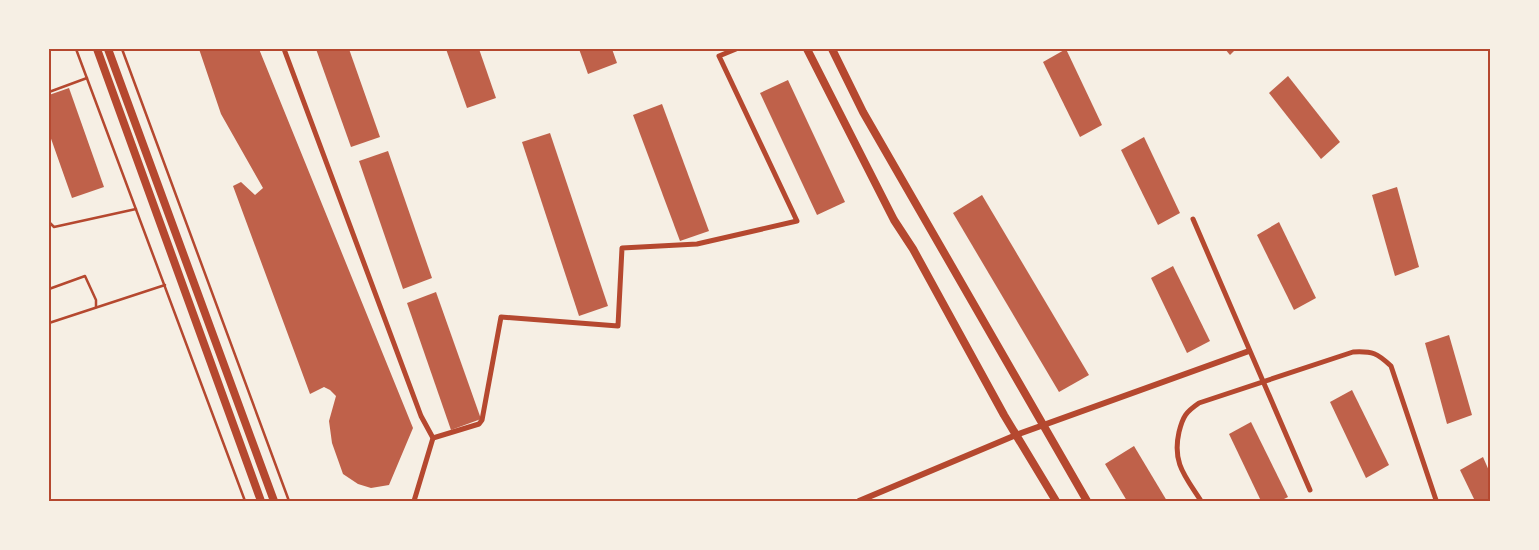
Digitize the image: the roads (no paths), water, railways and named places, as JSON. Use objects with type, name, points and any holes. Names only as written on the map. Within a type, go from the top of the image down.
[{"type":"main road","points":[[96,49],[261,501]]},
{"type":"main road","points":[[108,49],[274,501]]},
{"type":"main road","points":[[807,49],[894,220],[913,249],[1016,436],[1056,501]]},
{"type":"main road","points":[[832,49],[863,112],[1042,426],[1087,501]]},
{"type":"street","points":[[284,49],[421,416],[433,438],[414,501]]},
{"type":"street","points":[[433,438],[479,424],[482,420],[501,317],[618,326],[622,248],[697,244],[797,222],[719,56],[736,49]]},
{"type":"street","points":[[1193,219],[1310,490]]},
{"type":"street","points":[[859,501],[1016,436],[1249,351]]},
{"type":"street","points":[[1201,501],[1185,476],[1176,457],[1177,442],[1186,412],[1199,404],[1262,382],[1353,352],[1367,351],[1379,355],[1391,366],[1436,500]]},
{"type":"lane","points":[[76,49],[245,501]]},
{"type":"lane","points":[[122,49],[289,501]]},
{"type":"lane","points":[[49,92],[88,78]]},
{"type":"lane","points":[[49,230],[54,227],[136,208]]},
{"type":"lane","points":[[49,222],[54,227]]},
{"type":"lane","points":[[49,289],[85,276],[96,300],[96,307]]},
{"type":"lane","points":[[49,323],[165,284]]}]
